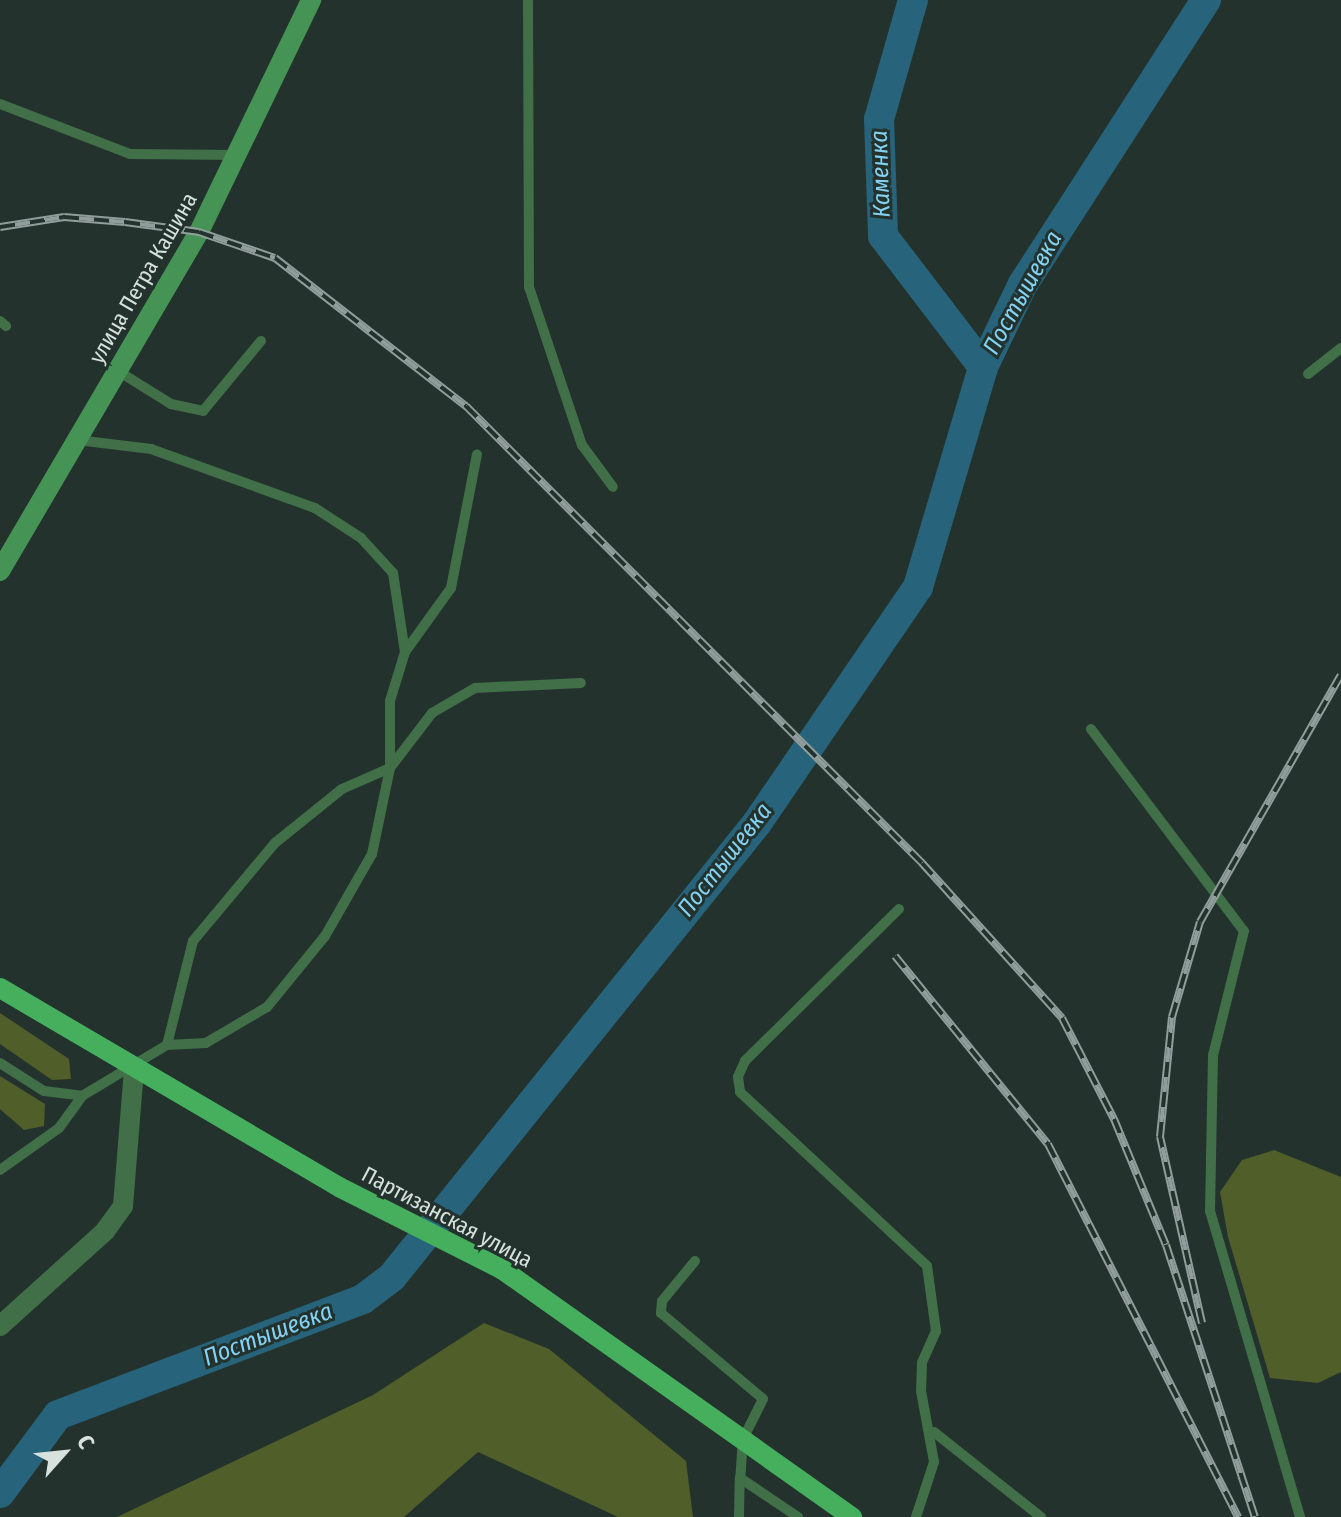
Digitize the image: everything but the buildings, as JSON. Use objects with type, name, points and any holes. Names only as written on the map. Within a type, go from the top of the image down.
[{"type":"main road","name":"улица Петра Кашина","points":[[0,571],[118,371],[240,154],[311,0]]},
{"type":"main road","name":"Партизанская улица","points":[[0,988],[339,1187],[503,1270],[852,1517]]},
{"type":"street","points":[[0,1326],[105,1231],[123,1206],[134,1069]]},
{"type":"lane","points":[[528,0],[529,287],[582,445],[613,487]]},
{"type":"lane","points":[[0,104],[130,154],[240,154]]},
{"type":"lane","points":[[118,371],[171,404],[203,411],[261,341]]},
{"type":"lane","points":[[1308,374],[1341,348]]},
{"type":"lane","points":[[77,440],[151,449],[315,508],[361,538],[393,573],[405,652]]},
{"type":"lane","points":[[1,1167],[59,1128],[82,1096],[134,1069],[167,1045],[206,1043],[267,1007],[325,936],[372,854],[390,768],[390,701],[405,652],[451,588],[477,454]]},
{"type":"lane","points":[[167,1045],[193,941],[275,843],[342,789],[390,768],[432,713],[475,688],[581,683]]},
{"type":"lane","points":[[1091,729],[1244,931],[1213,1055],[1210,1211],[1300,1517]]},
{"type":"lane","points":[[899,909],[745,1061],[738,1077],[740,1092],[927,1266],[936,1331],[922,1363],[921,1391],[934,1432],[934,1462],[916,1517]]},
{"type":"lane","points":[[0,1063],[44,1091],[82,1096]]},
{"type":"lane","points":[[695,1261],[662,1301],[661,1313],[763,1399],[743,1439],[739,1517]]},
{"type":"lane","points":[[934,1432],[1041,1517]]},
{"type":"lane","points":[[740,1478],[798,1517]]},
{"type":"green space","points":[[0,1013],[69,1059],[71,1079],[52,1080],[0,1044]]},
{"type":"green space","points":[[0,1076],[45,1104],[44,1126],[24,1130],[0,1109]]},
{"type":"green space","points":[[1274,1150],[1341,1177],[1341,1372],[1318,1383],[1270,1378],[1228,1237],[1220,1192],[1242,1160]]},
{"type":"green space","points":[[484,1323],[549,1349],[686,1461],[693,1517],[618,1517],[478,1452],[404,1517],[117,1517],[373,1395]]},
{"type":"waterway","name":"Каменка","points":[[913,0],[879,119],[883,236],[983,367]]},
{"type":"waterway","name":"Постышевка","points":[[0,1493],[58,1415],[363,1299],[392,1277],[757,823],[918,587],[983,367],[1023,284],[1206,0]]},
{"type":"railway","points":[[0,227],[64,217],[125,222],[199,232],[275,258],[466,406],[922,863],[1062,1018],[1114,1119],[1166,1245],[1255,1517]]},
{"type":"railway","points":[[1202,1323],[1160,1137],[1172,1017],[1200,922],[1341,675]]},
{"type":"railway","points":[[895,956],[1048,1144],[1238,1517]]}]
